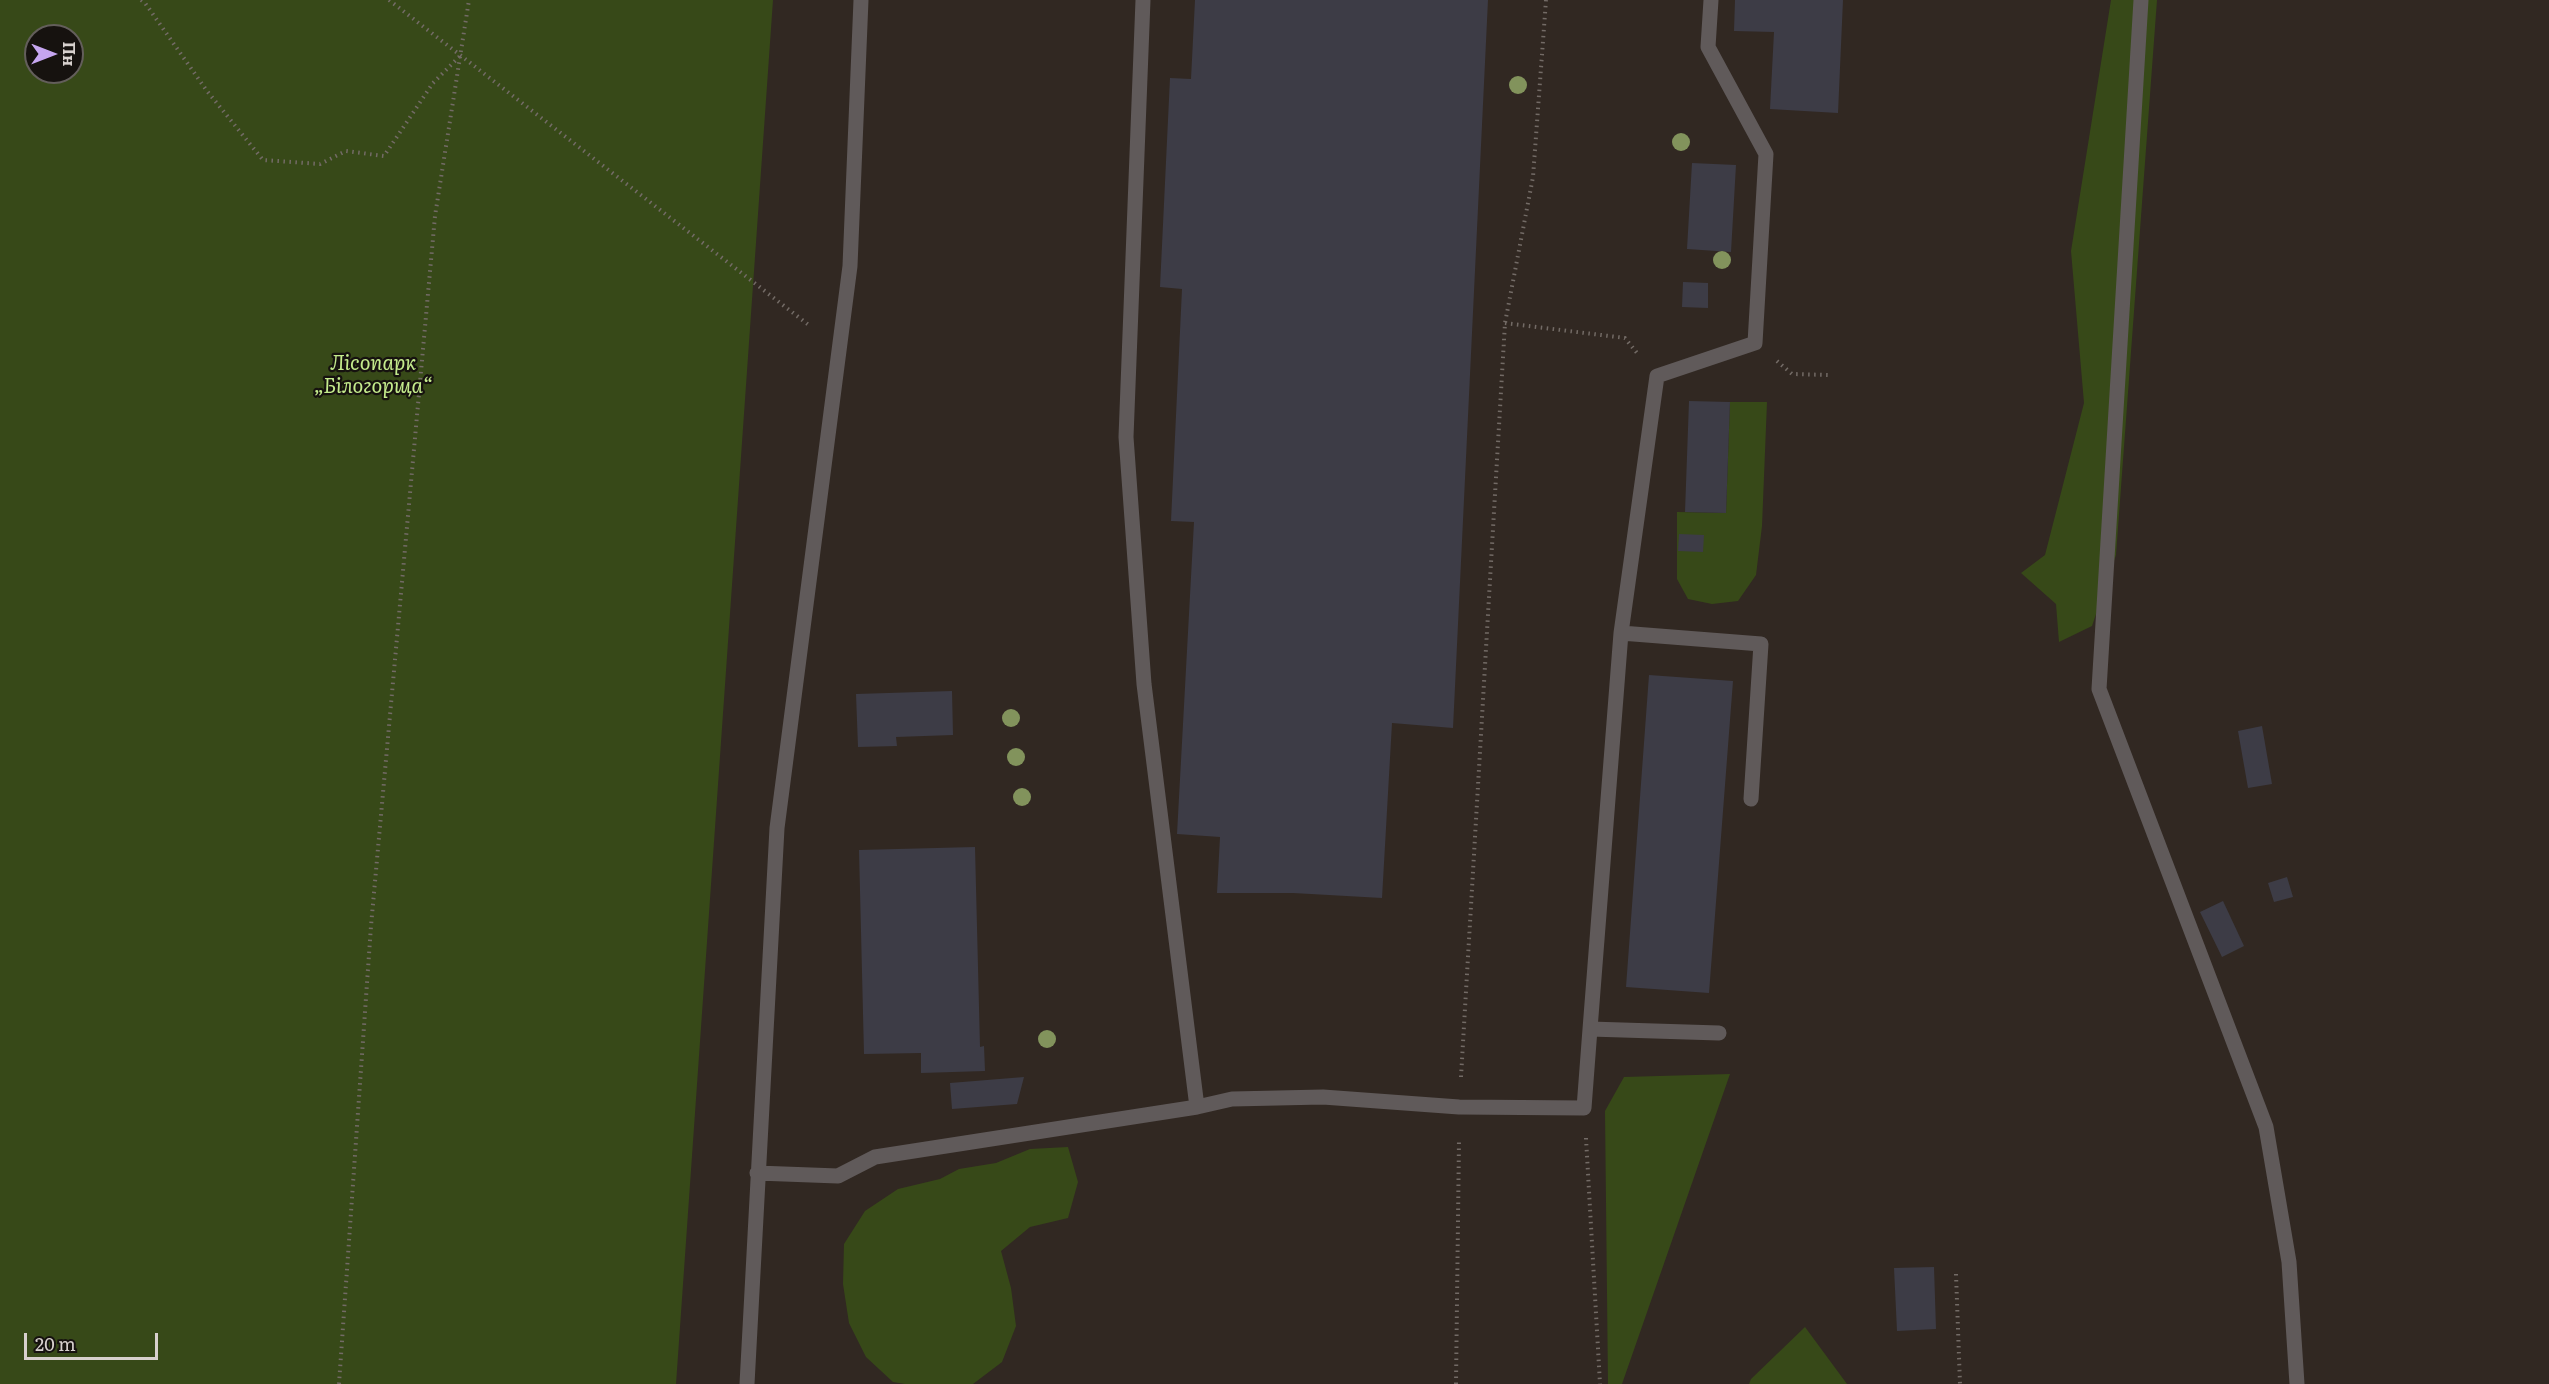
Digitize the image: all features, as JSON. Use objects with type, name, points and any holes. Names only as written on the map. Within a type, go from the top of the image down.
[{"type":"lane","points":[[747,1384],[777,828],[850,266],[861,0]]},
{"type":"lane","points":[[1143,0],[1126,437],[1144,684],[1197,1107]]},
{"type":"lane","points":[[757,1173],[838,1176],[875,1157],[1197,1107],[1232,1099],[1323,1097],[1459,1107],[1584,1108],[1621,633],[1656,376],[1755,343],[1766,154],[1708,47],[1711,0]]},
{"type":"lane","points":[[2141,0],[2099,689],[2266,1127],[2289,1262],[2297,1384]]},
{"type":"lane","points":[[1621,633],[1761,644],[1751,799]]},
{"type":"lane","points":[[1590,1029],[1719,1033]]},
{"type":"path","points":[[141,0],[207,91],[263,160],[321,164],[346,151],[384,156],[432,83],[461,56]]},
{"type":"path","points":[[389,0],[839,349]]},
{"type":"path","points":[[339,1384],[371,926],[435,216],[469,0]]},
{"type":"path","points":[[1456,1384],[1459,1107],[1505,323],[1533,177],[1546,0]]},
{"type":"path","points":[[1505,323],[1625,338],[1656,376]]},
{"type":"path","points":[[1755,343],[1792,374],[1829,375]]},
{"type":"path","points":[[1584,1108],[1600,1384]]},
{"type":"path","points":[[1956,1274],[1960,1384]]},
{"type":"green space","name":"Лісопарк „Білогорща“","points":[[0,0],[773,0],[676,1384],[0,1384]]},
{"type":"green space","points":[[2111,0],[2157,0],[2116,555],[2092,626],[2059,642],[2056,604],[2021,573],[2045,555],[2084,403],[2071,251]]},
{"type":"green space","points":[[1730,402],[1767,402],[1762,526],[1756,575],[1738,601],[1712,604],[1688,599],[1677,579],[1677,512],[1726,513]]},
{"type":"green space","points":[[1730,1074],[1622,1384],[1608,1384],[1605,1111],[1624,1077]]},
{"type":"green space","points":[[1068,1147],[1078,1182],[1068,1218],[1030,1227],[1001,1251],[1011,1288],[1016,1326],[1002,1362],[973,1384],[893,1382],[866,1357],[849,1323],[843,1284],[844,1244],[865,1211],[898,1189],[940,1179],[959,1169],[996,1163],[1030,1149]]},
{"type":"green space","points":[[1805,1327],[1847,1384],[1749,1384],[1751,1379]]},
{"type":"building","points":[[1195,0],[1488,0],[1453,728],[1392,723],[1382,898],[1293,893],[1217,893],[1220,837],[1177,834],[1194,522],[1171,521],[1182,289],[1160,287],[1170,78],[1191,79]]},
{"type":"building","points":[[1735,0],[1843,0],[1838,113],[1770,109],[1774,32],[1734,31]]},
{"type":"building","points":[[1692,163],[1736,165],[1731,252],[1687,249]]},
{"type":"building","points":[[1683,282],[1708,283],[1708,308],[1682,307]]},
{"type":"building","points":[[1689,401],[1730,402],[1726,513],[1685,512]]},
{"type":"building","points":[[1679,534],[1704,535],[1703,552],[1678,551]]},
{"type":"building","points":[[1649,675],[1733,681],[1709,993],[1626,987]]},
{"type":"building","points":[[952,691],[953,735],[896,737],[897,746],[858,747],[856,694]]},
{"type":"building","points":[[2262,726],[2272,784],[2248,788],[2238,731]]},
{"type":"building","points":[[975,847],[980,1047],[984,1046],[985,1071],[921,1073],[921,1053],[864,1054],[859,850]]},
{"type":"building","points":[[2287,877],[2293,897],[2274,902],[2268,883]]},
{"type":"building","points":[[2223,901],[2244,946],[2222,957],[2200,912]]},
{"type":"building","points":[[1024,1077],[1017,1104],[952,1109],[950,1083]]},
{"type":"building","points":[[1934,1267],[1936,1329],[1897,1331],[1894,1268]]}]
